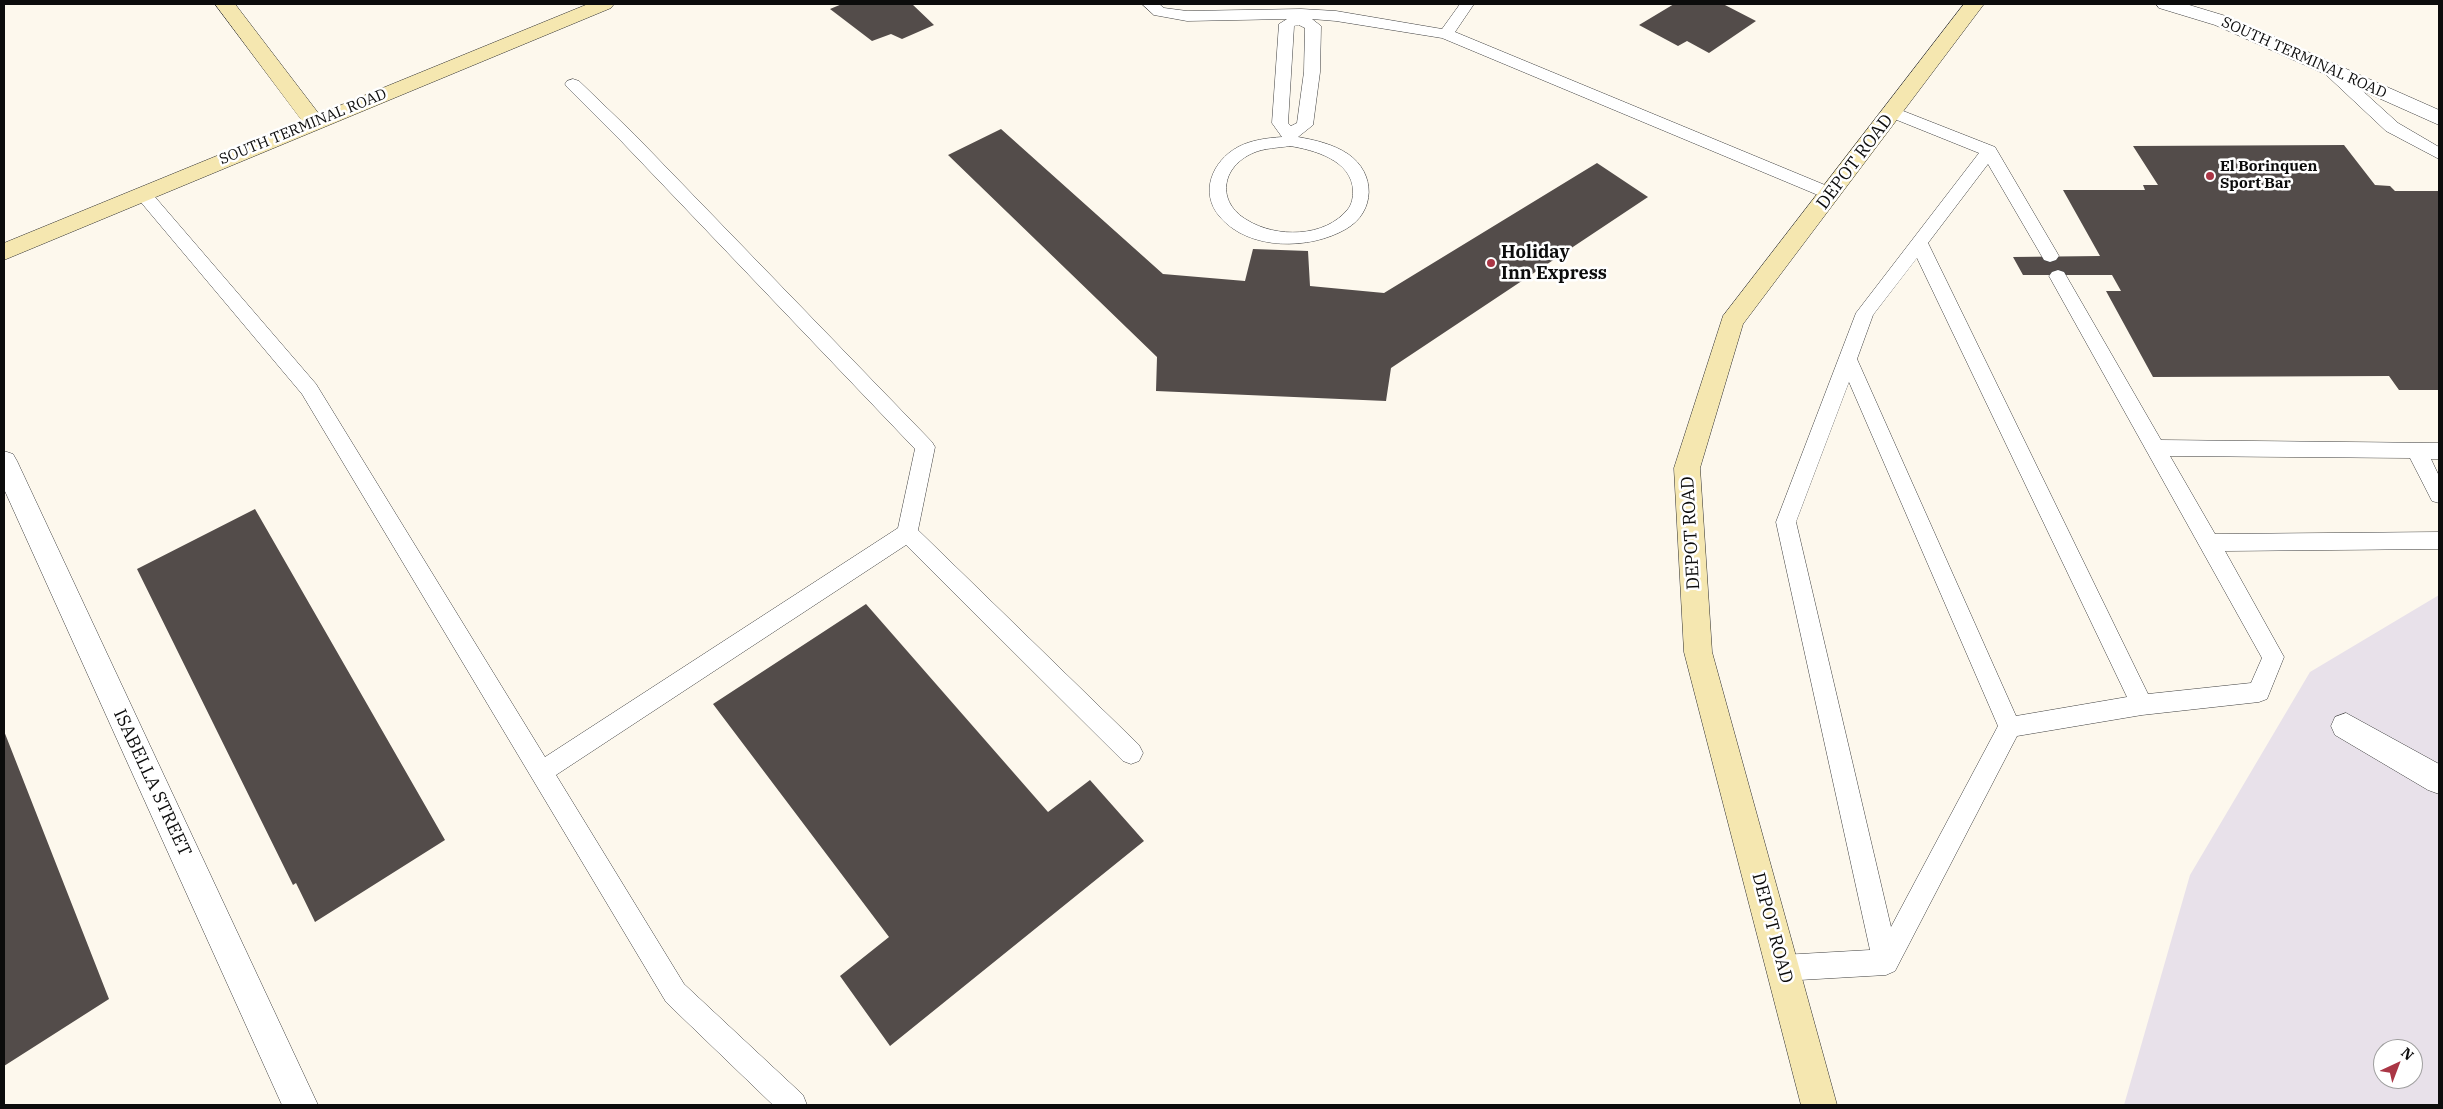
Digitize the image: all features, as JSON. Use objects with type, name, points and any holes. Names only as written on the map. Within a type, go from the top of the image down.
[{"type":"street","points":[[225,4],[315,123]]},
{"type":"street","name":"SOUTH TERMINAL ROAD","points":[[4,252],[604,4]]},
{"type":"street","name":"DEPOT ROAD","points":[[1819,1105],[1698,652],[1687,468],[1732,322],[1974,4]]},
{"type":"street","name":"SOUTH TERMINAL ROAD","points":[[2166,4],[2222,21],[2439,117]]},
{"type":"street","name":"ISABELLA STREET","points":[[4,461],[300,1105]]},
{"type":"street","points":[[2346,726],[2439,780]]},
{"type":"lane","points":[[1150,4],[1159,12],[1187,16],[1336,16],[1446,34],[1831,194]]},
{"type":"lane","points":[[1446,34],[1467,4]]},
{"type":"lane","points":[[1300,16],[1287,24],[1280,123],[1290,138],[1332,152],[1349,164],[1360,179],[1362,195],[1356,211],[1342,224],[1321,234],[1296,238],[1272,236],[1250,230],[1232,219],[1220,205],[1216,190],[1219,175],[1228,161],[1244,151],[1257,146],[1290,138],[1306,125],[1312,72],[1313,26],[1300,16]]},
{"type":"lane","points":[[2328,68],[2392,127],[2439,154]]},
{"type":"lane","points":[[541,772],[907,534],[925,447],[628,138],[572,84]]},
{"type":"lane","points":[[1892,112],[1989,151],[2273,657],[2259,692],[2142,705],[2010,727]]},
{"type":"lane","points":[[1886,962],[1786,522],[1865,313],[1989,151]]},
{"type":"lane","points":[[142,194],[309,389],[675,993],[794,1105]]},
{"type":"lane","points":[[1919,243],[2142,705]]},
{"type":"lane","points":[[1848,359],[2010,727]]},
{"type":"lane","points":[[2155,448],[2439,451]]},
{"type":"lane","points":[[2416,450],[2439,495]]},
{"type":"lane","points":[[907,534],[1131,753]]},
{"type":"lane","points":[[2209,543],[2439,541]]},
{"type":"lane","points":[[1886,962],[2010,727]]},
{"type":"lane","points":[[1782,968],[1886,962]]},
{"type":"shaded area","points":[[2439,595],[2439,1105],[2124,1105],[2190,875],[2310,672]]},
{"type":"building","points":[[842,4],[912,4],[934,25],[902,39],[891,34],[872,41],[830,9]]},
{"type":"building","points":[[1674,4],[1723,4],[1756,21],[1709,53],[1687,41],[1678,46],[1639,25]]},
{"type":"building","name":"Holiday Inn Express","points":[[1001,129],[1163,274],[1245,281],[1253,249],[1308,251],[1310,286],[1384,293],[1597,163],[1648,197],[1391,368],[1386,401],[1156,391],[1157,357],[948,155]]},
{"type":"building","points":[[2344,145],[2375,185],[2390,186],[2395,191],[2439,191],[2439,390],[2399,390],[2389,376],[2153,377],[2106,291],[2121,291],[2112,275],[2023,275],[2013,257],[2100,256],[2063,190],[2145,190],[2143,185],[2158,185],[2133,146]]},
{"type":"building","points":[[255,509],[445,840],[315,922],[296,883],[293,885],[137,569]]},
{"type":"building","points":[[866,604],[1048,812],[1090,780],[1144,841],[890,1046],[840,976],[889,937],[713,704]]},
{"type":"building","points":[[4,731],[109,999],[4,1066]]},
{"type":"place","name":"El Borinquen Sport Bar","points":[[2210,176]]},
{"type":"place","name":"Holiday Inn Express","points":[[1491,263]]}]
